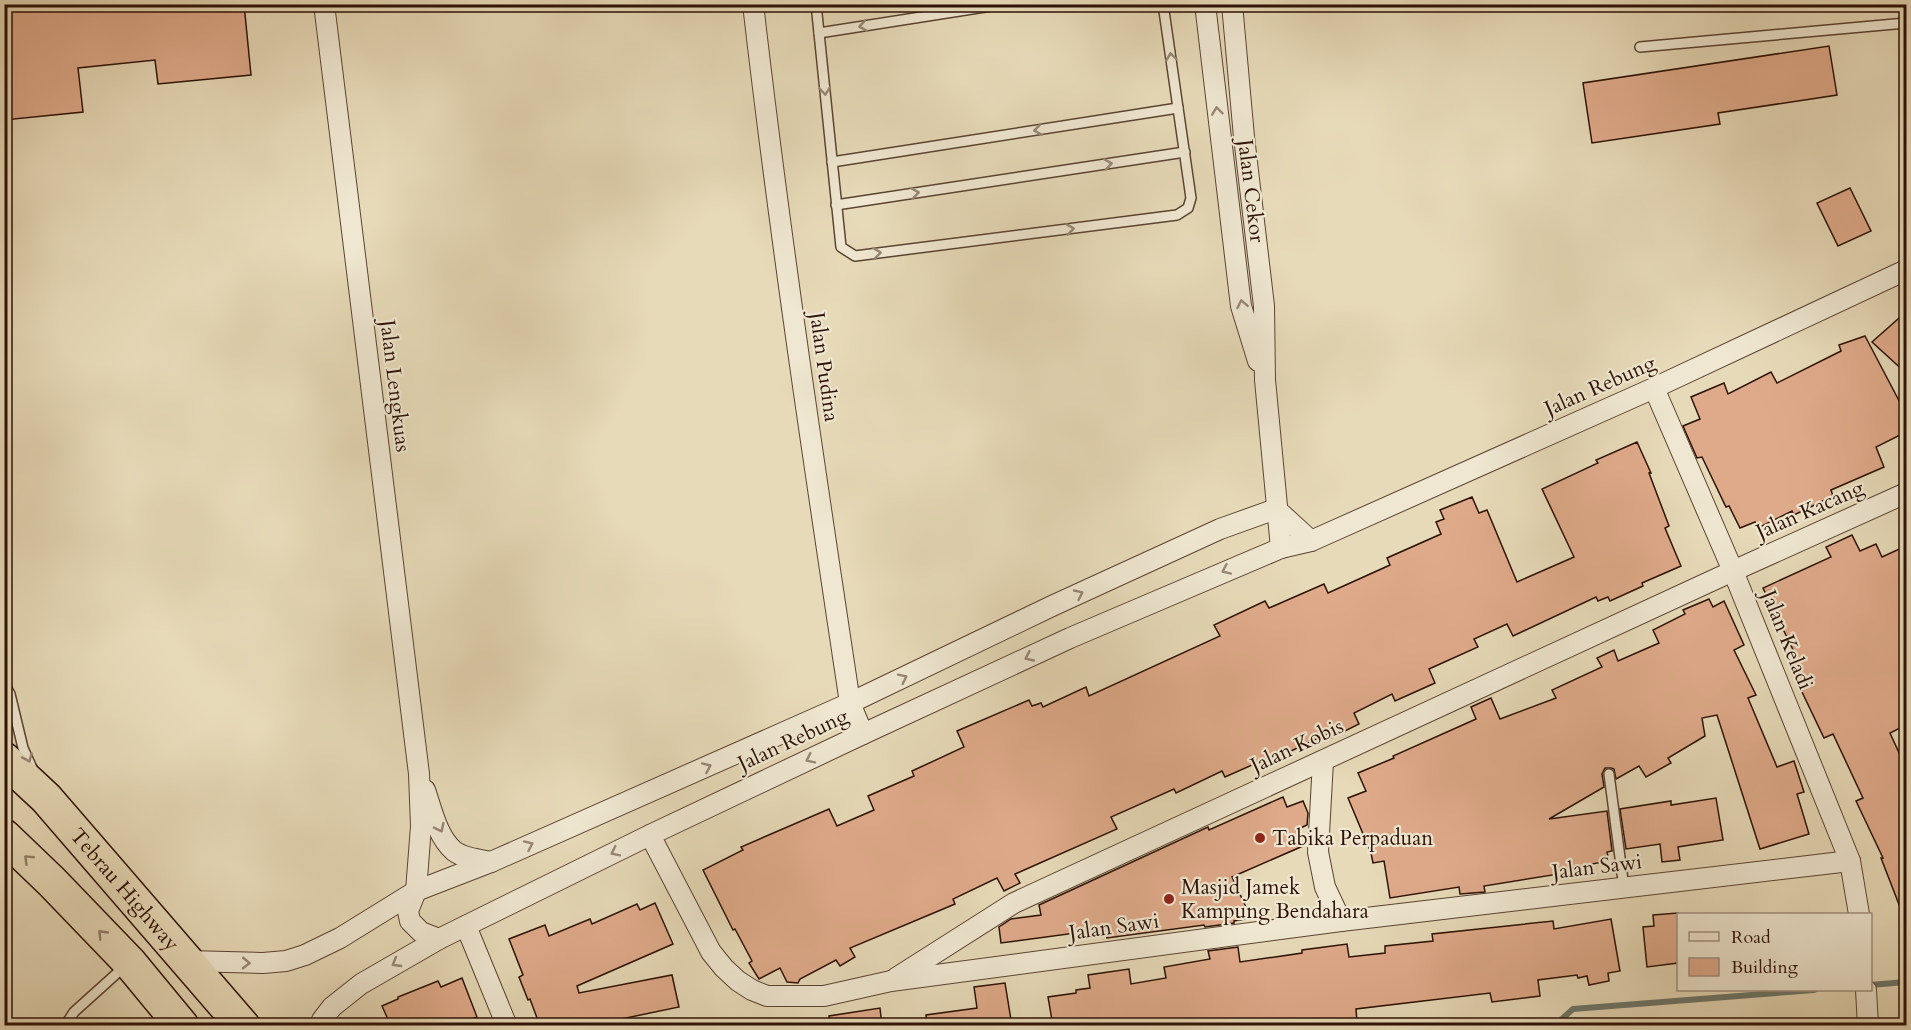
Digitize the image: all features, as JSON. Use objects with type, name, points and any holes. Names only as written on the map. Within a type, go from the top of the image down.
[{"type":"highway","name":"Tebrau Highway","points":[[4,759],[46,798],[243,1026]]},
{"type":"highway","points":[[4,836],[130,963],[182,1026]]},
{"type":"highway","points":[[52,882],[64,887],[75,888],[86,885],[95,871],[91,850]]},
{"type":"street","name":"Jalan Lengkuas","points":[[324,4],[419,774],[420,826],[416,891],[408,911],[410,921],[421,932],[439,939]]},
{"type":"street","name":"Jalan Pudina","points":[[753,4],[770,154],[801,378],[850,703],[863,734]]},
{"type":"street","name":"Jalan Cekor","points":[[1205,4],[1241,306],[1264,380]]},
{"type":"street","name":"Jalan Cekor","points":[[1232,4],[1263,306],[1264,380],[1281,548]]},
{"type":"street","name":"Jalan Rebung","points":[[321,1026],[322,1020],[332,1007],[362,984],[439,939],[863,734],[1070,638],[1281,548],[1311,541],[1654,388],[1906,270]]},
{"type":"street","name":"Jalan Keladi","points":[[1654,388],[1733,571],[1850,861],[1859,913]]},
{"type":"street","name":"Jalan Kacang","points":[[1733,571],[1905,498]]},
{"type":"street","name":"Jalan Rebung","points":[[188,961],[286,962],[306,955],[340,938],[416,891],[491,862],[850,703],[1052,606],[1220,529],[1276,510]]},
{"type":"street","points":[[1276,510],[1311,541]]},
{"type":"street","name":"Jalan Kobis","points":[[891,981],[1014,903],[1733,571]]},
{"type":"street","points":[[1323,760],[1318,852],[1325,887],[1341,921]]},
{"type":"street","name":"Jalan Lengkuas","points":[[419,774],[440,832],[455,852],[491,862]]},
{"type":"street","name":"Jalan Sawi","points":[[650,836],[711,952],[723,968],[738,981],[767,996],[824,996],[891,981],[1341,921],[1850,861]]},
{"type":"street","points":[[466,926],[507,1026]]},
{"type":"street","points":[[1866,991],[1868,1026]]},
{"type":"lane","points":[[816,4],[841,247],[855,256],[1177,215],[1188,208],[1191,198],[1163,4]]},
{"type":"lane","points":[[819,33],[998,5]]},
{"type":"lane","points":[[1640,47],[1906,23]]},
{"type":"lane","points":[[832,162],[1178,108]]},
{"type":"lane","points":[[836,205],[1185,152]]},
{"type":"lane","points":[[4,682],[10,694],[23,748],[46,798]]},
{"type":"lane","points":[[1609,774],[1624,888]]},
{"type":"lane","points":[[65,1026],[74,1012],[130,963]]},
{"type":"building","points":[[4,4],[244,4],[251,75],[158,84],[155,60],[78,68],[83,112],[4,120]]},
{"type":"building","points":[[1829,46],[1837,95],[1718,113],[1720,124],[1592,143],[1583,83]]},
{"type":"building","points":[[1850,188],[1871,231],[1838,246],[1817,203]]},
{"type":"building","points":[[1906,312],[1906,373],[1872,342]]},
{"type":"building","points":[[1865,336],[1906,414],[1906,432],[1876,447],[1884,467],[1831,490],[1833,496],[1794,515],[1792,511],[1758,528],[1755,522],[1740,528],[1729,506],[1726,507],[1702,457],[1697,458],[1683,426],[1700,419],[1691,397],[1724,383],[1728,394],[1771,372],[1777,383],[1841,351],[1839,345]]},
{"type":"building","points":[[1637,442],[1651,473],[1649,473],[1669,526],[1665,528],[1681,566],[1642,583],[1643,586],[1610,601],[1608,597],[1598,601],[1596,597],[1513,636],[1507,624],[1474,639],[1478,647],[1429,669],[1435,683],[1395,701],[1392,694],[1354,713],[1359,724],[1331,738],[1329,733],[1289,752],[1288,749],[1225,777],[1222,771],[1176,793],[1174,789],[1111,817],[1117,829],[1015,874],[1020,883],[1004,891],[997,878],[953,899],[955,904],[850,948],[855,957],[840,966],[836,960],[800,979],[798,983],[787,982],[780,968],[759,979],[749,963],[752,961],[735,929],[733,930],[703,870],[743,850],[741,847],[829,809],[837,826],[874,810],[868,796],[914,776],[912,771],[964,747],[957,731],[1029,700],[1032,706],[1041,703],[1043,707],[1086,687],[1089,696],[1220,636],[1214,625],[1265,601],[1269,608],[1324,584],[1328,593],[1390,565],[1387,558],[1441,534],[1436,522],[1444,519],[1440,510],[1472,497],[1479,513],[1487,510],[1517,582],[1574,557],[1542,489],[1598,463],[1596,460]]},
{"type":"building","points":[[1852,535],[1860,551],[1876,544],[1882,557],[1906,546],[1906,725],[1890,733],[1906,768],[1905,920],[1881,858],[1883,858],[1856,801],[1863,798],[1833,734],[1824,738],[1802,692],[1790,664],[1798,660],[1763,588],[1831,557],[1826,547]]},
{"type":"building","points":[[1709,599],[1713,607],[1724,601],[1744,645],[1734,650],[1756,695],[1748,698],[1777,767],[1794,761],[1804,792],[1797,794],[1809,834],[1760,849],[1717,715],[1702,718],[1705,736],[1668,758],[1671,763],[1646,777],[1639,766],[1616,779],[1614,769],[1605,768],[1602,774],[1604,787],[1549,819],[1607,811],[1612,851],[1607,852],[1609,861],[1558,870],[1559,874],[1484,886],[1485,892],[1460,894],[1459,887],[1390,898],[1384,861],[1373,863],[1348,798],[1366,791],[1358,773],[1476,719],[1471,707],[1491,698],[1500,719],[1556,698],[1552,690],[1602,667],[1597,658],[1614,650],[1618,661],[1659,643],[1653,630],[1685,614],[1683,610]]},
{"type":"building","points":[[1283,797],[1287,807],[1303,801],[1308,813],[1307,825],[1296,830],[1303,846],[1232,877],[1251,918],[1234,921],[1234,923],[1107,938],[1105,929],[1001,943],[999,927],[1011,919],[1041,915],[1039,905],[1208,827],[1209,830]]},
{"type":"building","points":[[1716,798],[1723,840],[1678,847],[1680,860],[1662,862],[1660,844],[1626,849],[1620,809],[1671,801],[1671,805]]},
{"type":"building","points":[[655,903],[673,944],[577,986],[579,993],[672,975],[679,1007],[602,1023],[603,1026],[540,1026],[519,977],[523,975],[509,939],[545,925],[549,936],[590,919],[592,924],[637,904],[640,910]]},
{"type":"building","points":[[1677,913],[1677,963],[1647,967],[1643,927],[1654,926],[1653,915]]},
{"type":"building","points":[[1611,919],[1620,971],[1608,973],[1609,981],[1589,985],[1587,976],[1578,978],[1577,975],[1538,980],[1540,996],[1492,1002],[1490,993],[1356,1009],[1357,1022],[1327,1026],[1053,1026],[1048,997],[1076,993],[1076,990],[1090,988],[1088,975],[1129,969],[1131,984],[1166,978],[1164,967],[1210,959],[1208,951],[1238,947],[1240,962],[1347,944],[1349,957],[1385,953],[1385,946],[1433,941],[1432,934],[1553,921],[1554,929]]},
{"type":"building","points":[[462,978],[477,1017],[458,1026],[391,1026],[382,1006],[438,981],[441,987]]},
{"type":"building","points":[[1005,983],[1012,1026],[927,1026],[926,1015],[977,1008],[974,987]]},
{"type":"building","points":[[880,1008],[882,1026],[830,1026],[829,1016]]},
{"type":"waterway","points":[[1872,985],[1906,982]]},
{"type":"waterway","points":[[1554,1026],[1573,1009],[1801,991]]},
{"type":"place","name":"Tabika Perpaduan","points":[[1260,838]]},
{"type":"place","name":"Masjid Jamek Kampung Bendahara","points":[[1169,899]]}]
